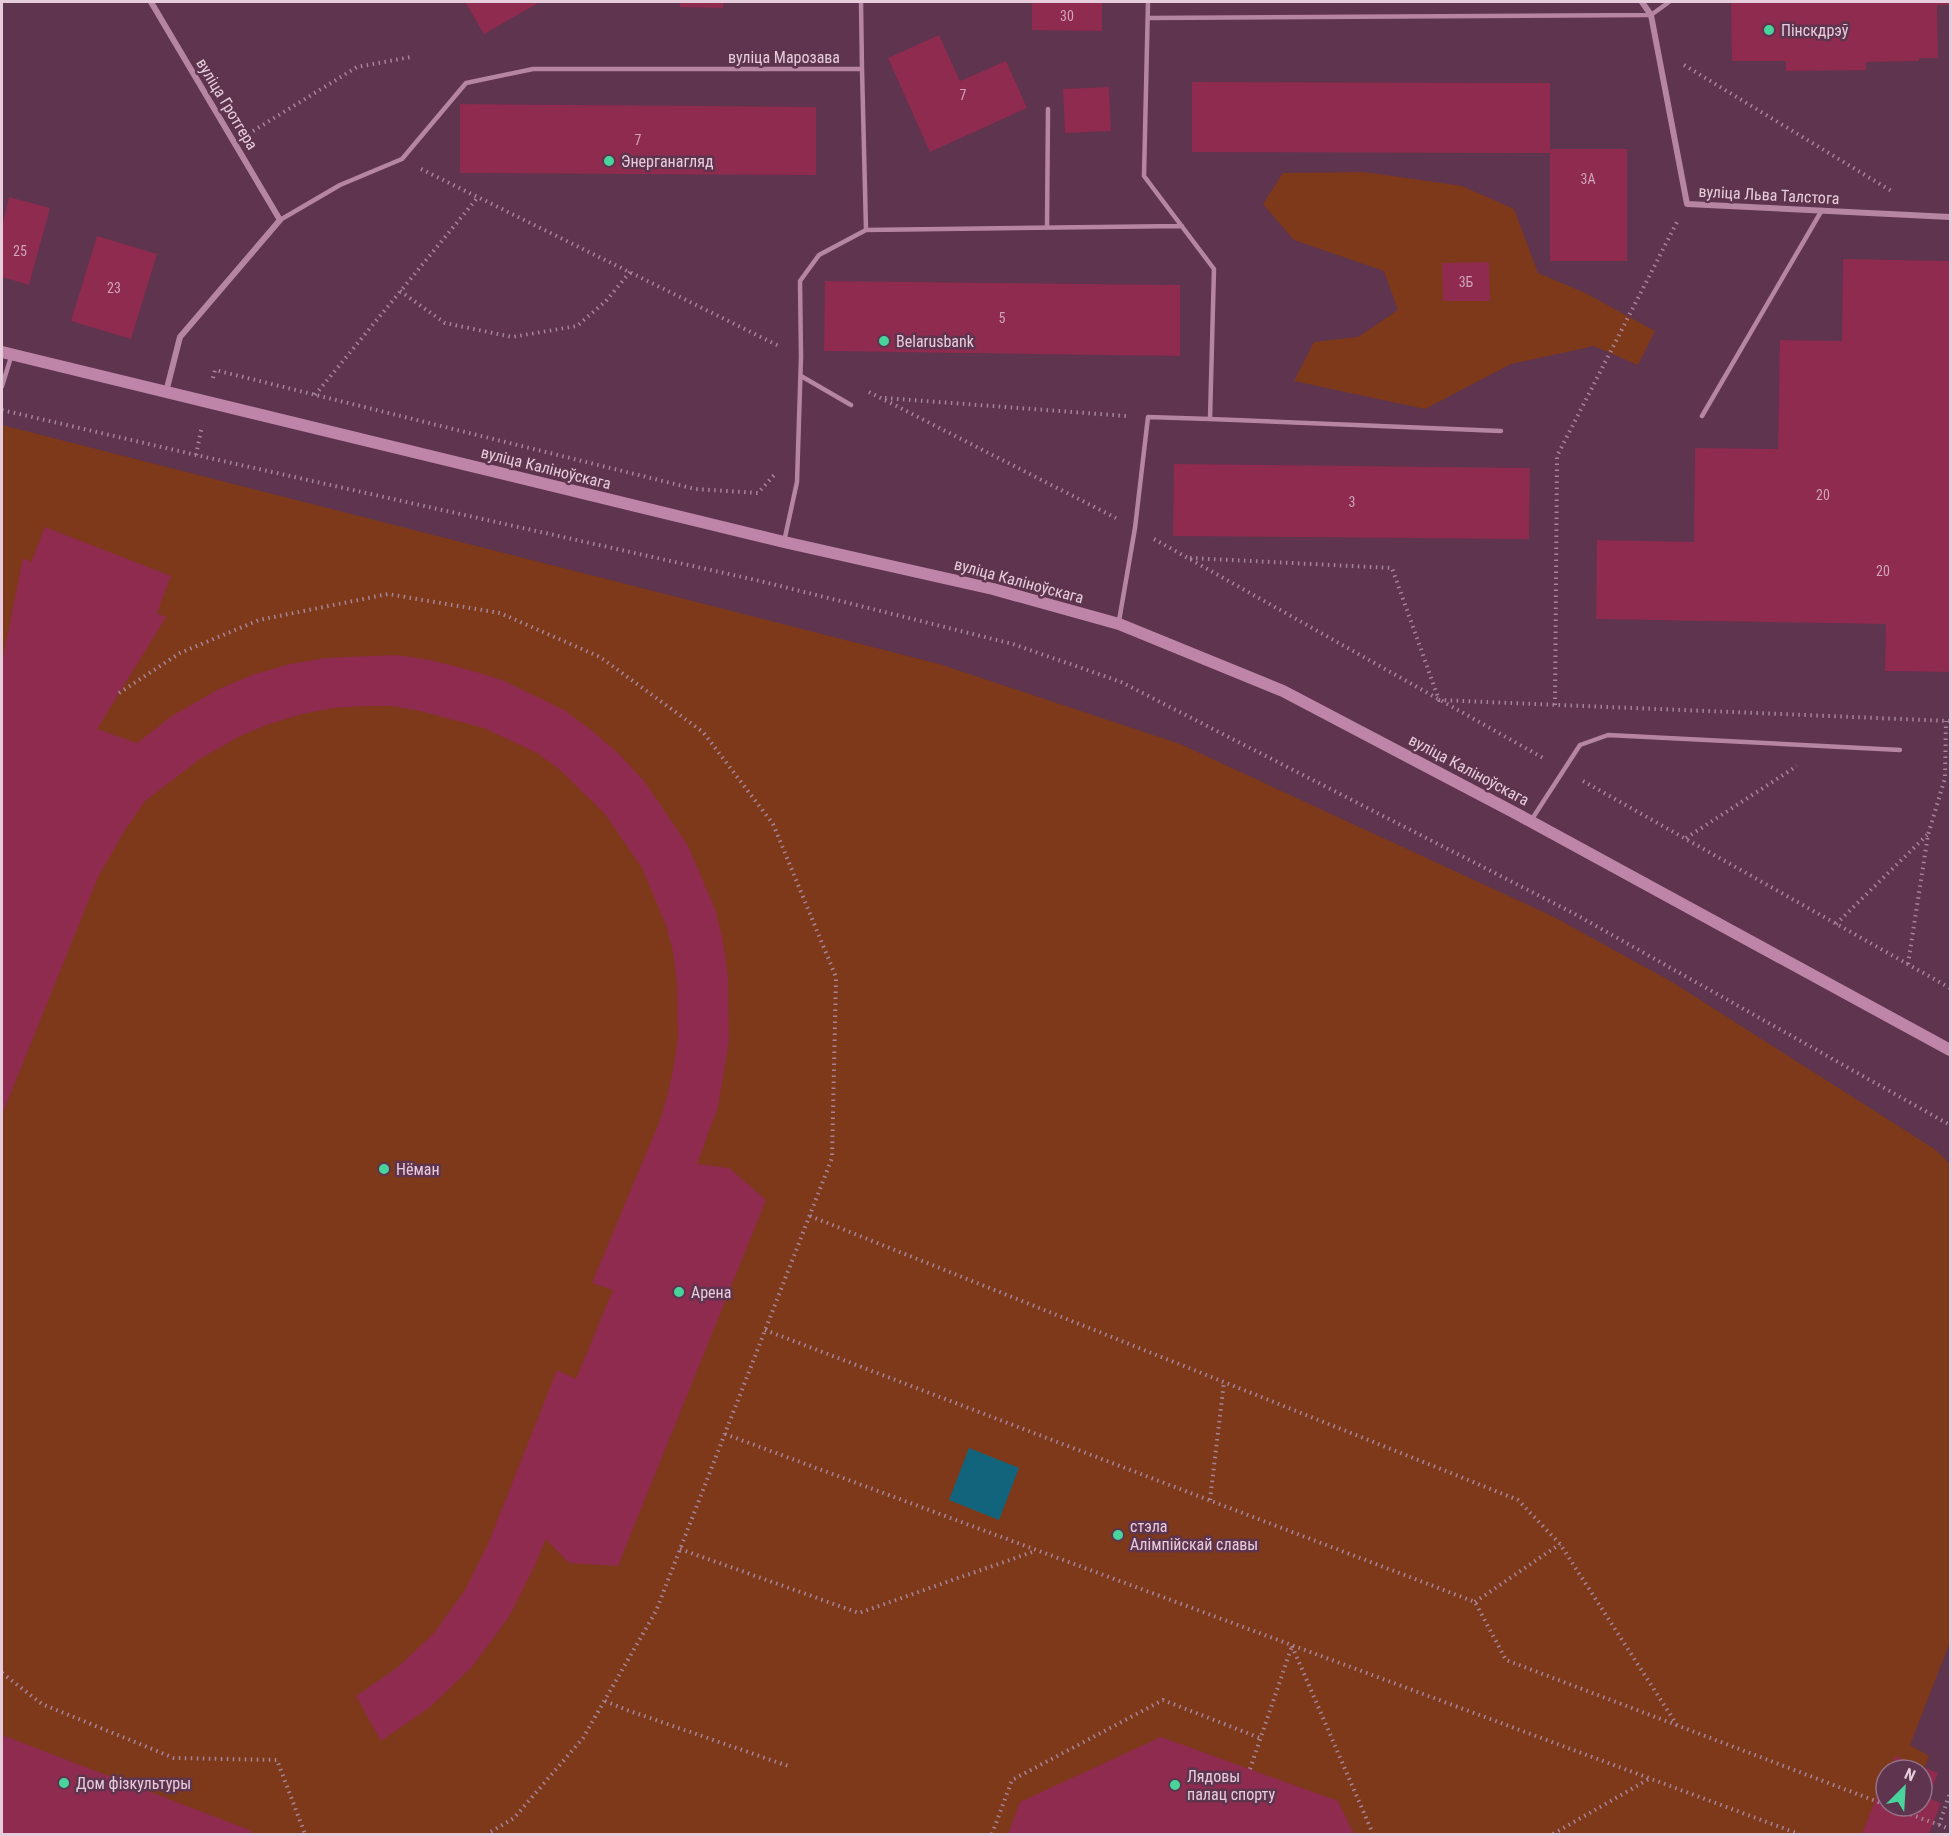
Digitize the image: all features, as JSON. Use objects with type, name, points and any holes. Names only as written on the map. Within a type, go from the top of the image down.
[{"type":"main road","name":"вуліца Каліноўскага","points":[[7,353],[784,542],[993,590],[1119,624],[1283,691],[1531,821],[1950,1050]]},
{"type":"street","name":"вуліца Гротгера","points":[[151,2],[280,220]]},
{"type":"street","name":"вуліца Льва Талстога","points":[[1642,2],[1651,15],[1687,204],[1950,217]]},
{"type":"street","points":[[166,392],[180,337],[280,220]]},
{"type":"lane","points":[[861,2],[862,69]]},
{"type":"lane","points":[[1148,2],[1144,176],[1214,269],[1210,419]]},
{"type":"lane","points":[[1148,18],[1651,15],[1669,2]]},
{"type":"lane","name":"вуліца Марозава","points":[[280,220],[339,185],[402,159],[466,83],[533,69],[862,69],[866,230]]},
{"type":"lane","points":[[1047,228],[1048,109]]},
{"type":"lane","points":[[1702,416],[1822,210]]},
{"type":"lane","points":[[784,542],[797,482],[801,376],[800,281],[819,255],[866,230],[1182,226]]},
{"type":"lane","points":[[2,386],[7,353]]},
{"type":"lane","points":[[801,376],[851,405]]},
{"type":"lane","points":[[1119,624],[1135,528],[1148,417],[1501,431]]},
{"type":"lane","points":[[1531,821],[1580,745],[1608,735],[1900,750]]},
{"type":"path","points":[[1658,50],[1894,192]]},
{"type":"path","points":[[234,143],[357,67],[411,57]]},
{"type":"path","points":[[402,159],[801,357]]},
{"type":"path","points":[[315,395],[478,197]]},
{"type":"path","points":[[1555,705],[1557,456],[1687,204]]},
{"type":"path","points":[[400,291],[445,323],[512,337],[577,326],[606,302],[630,272]]},
{"type":"path","points":[[777,345],[778,356]]},
{"type":"path","points":[[215,370],[695,489],[758,493],[781,466]]},
{"type":"path","points":[[861,388],[1135,528],[1950,988]]},
{"type":"path","points":[[881,398],[1148,417]]},
{"type":"path","points":[[2,410],[760,581],[1013,644],[1121,682],[1573,913],[1950,1125]]},
{"type":"path","points":[[1189,558],[1392,568],[1439,700]]},
{"type":"path","points":[[119,693],[180,653],[259,620],[388,594],[500,613],[600,657],[703,732],[773,824],[836,977],[832,1158],[656,1611],[583,1738],[514,1818],[487,1834]]},
{"type":"path","points":[[1439,700],[1948,721],[1945,778],[1928,835],[1908,964]]},
{"type":"path","points":[[1686,838],[1828,746],[1862,717]]},
{"type":"path","points":[[1836,924],[1928,835]]},
{"type":"path","points":[[810,1216],[1518,1500],[1560,1544],[1677,1726]]},
{"type":"path","points":[[765,1330],[1475,1602],[1506,1660],[1874,1801]]},
{"type":"path","points":[[1210,1500],[1224,1382]]},
{"type":"path","points":[[725,1434],[1799,1834]]},
{"type":"path","points":[[1475,1602],[1560,1544]]},
{"type":"path","points":[[680,1549],[859,1613],[1037,1550]]},
{"type":"path","points":[[1250,1769],[1292,1646]]},
{"type":"path","points":[[1292,1646],[1373,1834]]},
{"type":"path","points":[[2,1673],[42,1704],[174,1758],[277,1760],[306,1834]]},
{"type":"path","points":[[992,1834],[1012,1780],[1163,1700],[1260,1738]]},
{"type":"path","points":[[605,1701],[790,1767]]},
{"type":"path","points":[[1554,1834],[1650,1779]]},
{"type":"path","points":[[1939,1825],[1950,1793]]},
{"type":"path","points":[[1920,1818],[1950,1829]]},
{"type":"shaded area","points":[[1364,172],[1462,186],[1514,209],[1538,273],[1585,293],[1655,331],[1638,365],[1594,346],[1511,364],[1425,409],[1294,381],[1314,342],[1358,337],[1398,310],[1384,271],[1294,240],[1263,204],[1283,173]]},
{"type":"shaded area","name":"Нёман","points":[[2,425],[939,664],[1180,744],[1554,917],[1672,982],[1936,1150],[1950,1164],[1950,1642],[1910,1745],[1929,1756],[1928,1758],[1874,1758],[1874,1818],[1904,1818],[1897,1834],[2,1834]]},
{"type":"water","points":[[969,1448],[1019,1468],[999,1520],[949,1500]]},
{"type":"building","points":[[465,2],[540,2],[484,34]]},
{"type":"building","points":[[680,2],[723,2],[723,8],[680,7]]},
{"type":"building","points":[[1032,2],[1102,2],[1102,31],[1032,30]]},
{"type":"building","points":[[1731,2],[1950,2],[1950,5],[1937,5],[1938,58],[1919,58],[1919,61],[1866,62],[1866,70],[1786,71],[1786,61],[1732,61]]},
{"type":"building","points":[[939,35],[960,81],[1006,61],[1027,108],[930,152],[888,58]]},
{"type":"building","points":[[1192,82],[1550,83],[1550,149],[1627,149],[1627,261],[1550,261],[1550,153],[1192,152]]},
{"type":"building","points":[[1109,87],[1111,131],[1065,133],[1063,89]]},
{"type":"building","points":[[460,104],[816,107],[816,175],[460,173]]},
{"type":"building","points":[[9,197],[50,208],[29,285],[2,277],[2,226]]},
{"type":"building","points":[[97,236],[157,254],[131,339],[71,321]]},
{"type":"building","points":[[1843,259],[1950,261],[1950,672],[1885,671],[1886,624],[1596,619],[1597,540],[1694,542],[1695,448],[1778,449],[1780,340],[1842,341]]},
{"type":"building","points":[[1489,262],[1490,301],[1443,301],[1442,263]]},
{"type":"building","points":[[825,281],[1180,285],[1180,356],[824,351]]},
{"type":"building","points":[[1174,464],[1530,468],[1529,539],[1173,536]]},
{"type":"building","points":[[45,527],[171,576],[157,613],[166,617],[97,729],[137,743],[172,716],[217,690],[252,675],[290,664],[326,658],[396,655],[466,669],[502,680],[564,710],[619,754],[644,781],[687,844],[715,909],[723,941],[728,977],[729,1041],[718,1107],[697,1164],[729,1168],[766,1200],[618,1566],[569,1563],[546,1539],[509,1617],[472,1667],[430,1707],[381,1741],[356,1696],[398,1667],[434,1633],[465,1590],[488,1544],[557,1370],[576,1379],[613,1290],[592,1283],[660,1120],[674,1065],[678,1037],[677,981],[673,951],[666,925],[642,868],[605,814],[559,769],[537,753],[484,728],[392,706],[333,708],[302,714],[240,736],[200,759],[145,801],[98,877],[2,1115],[2,662],[23,558],[31,562]]},
{"type":"building","name":"Дом фізкультуры","points":[[2,1735],[252,1831],[251,1834],[2,1834]]},
{"type":"building","name":"Лядовы палац спорту","points":[[1161,1737],[1338,1801],[1354,1834],[1008,1834],[1020,1802]]},
{"type":"building","points":[[1934,1771],[1938,1773],[1934,1783]]},
{"type":"building","points":[[1934,1800],[1941,1803],[1929,1834],[1862,1834],[1874,1803],[1874,1818],[1934,1818]]},
{"type":"place","name":"Пінскдрэў","points":[[1769,30]]},
{"type":"place","name":"Энерганагляд","points":[[609,161]]},
{"type":"place","name":"Belarusbank","points":[[884,341]]},
{"type":"place","name":"Нёман","points":[[384,1169]]},
{"type":"place","name":"Арена","points":[[679,1292]]},
{"type":"place","name":"стэла Алімпійскай славы","points":[[1118,1535]]},
{"type":"place","name":"Дом фізкультуры","points":[[64,1783]]},
{"type":"place","name":"Лядовы палац спорту","points":[[1175,1785]]}]
